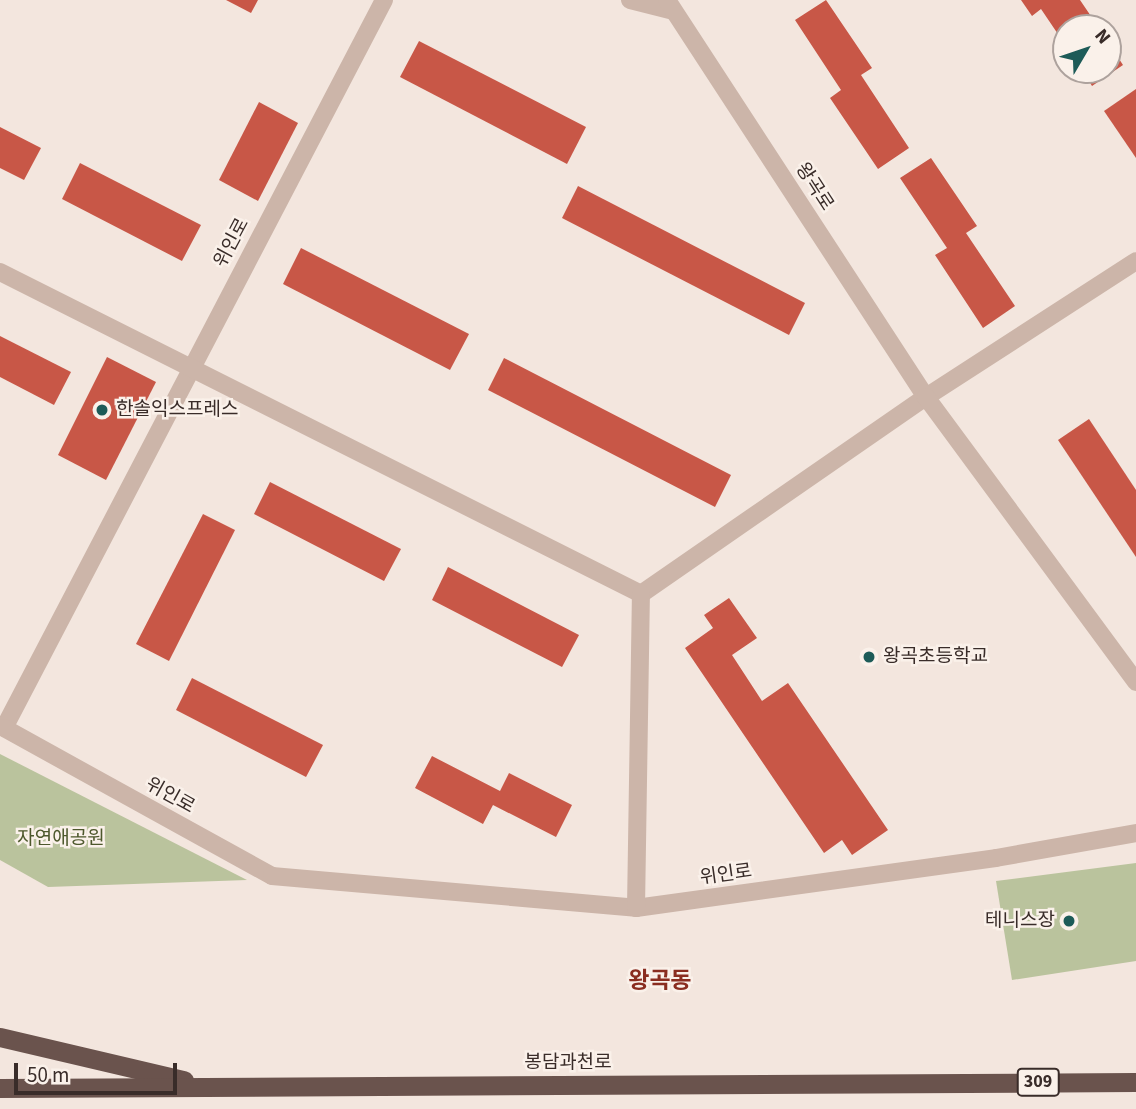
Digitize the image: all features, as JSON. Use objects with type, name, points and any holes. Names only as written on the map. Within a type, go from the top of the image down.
[{"type":"highway","points":[[0,1037],[216,1088]]},
{"type":"highway","name":"봉담과천로","points":[[0,1088],[1136,1082]]},
{"type":"street","name":"위인로","points":[[384,0],[190,367],[4,728],[272,876],[636,908],[996,859],[1136,833]]},
{"type":"street","points":[[630,0],[670,5]]},
{"type":"street","name":"왕곡로","points":[[670,5],[926,397],[1136,681]]},
{"type":"street","points":[[641,594],[926,397],[1136,261]]},
{"type":"street","points":[[0,272],[641,594]]},
{"type":"street","points":[[636,908],[641,594]]},
{"type":"green space","name":"자연애공원","points":[[0,754],[247,880],[48,887],[0,860]]},
{"type":"green space","name":"테니스장","points":[[1136,863],[1136,961],[1012,980],[996,881]]},
{"type":"building","points":[[226,0],[258,0],[251,13]]},
{"type":"building","points":[[826,0],[872,68],[861,75],[909,148],[878,169],[830,98],[841,90],[795,20]]},
{"type":"building","points":[[1021,0],[1080,0],[1090,14],[1052,14],[1052,25],[1041,9],[1032,16]]},
{"type":"building","points":[[419,41],[586,127],[567,164],[400,77]]},
{"type":"building","points":[[1136,89],[1136,158],[1104,111]]},
{"type":"building","points":[[259,102],[298,123],[258,201],[219,180]]},
{"type":"building","points":[[0,127],[41,148],[24,180],[0,168]]},
{"type":"building","points":[[931,158],[977,226],[966,233],[1015,306],[983,328],[935,255],[947,248],[900,178]]},
{"type":"building","points":[[80,163],[201,225],[182,261],[62,199]]},
{"type":"building","points":[[578,186],[805,303],[789,335],[562,218]]},
{"type":"building","points":[[301,248],[469,334],[450,370],[283,284]]},
{"type":"building","points":[[0,336],[71,372],[54,405],[0,377]]},
{"type":"building","points":[[107,357],[156,382],[106,480],[58,455]]},
{"type":"building","points":[[504,358],[731,475],[715,507],[488,390]]},
{"type":"building","points":[[1089,419],[1136,490],[1136,557],[1058,440]]},
{"type":"building","points":[[270,482],[401,549],[384,581],[254,514]]},
{"type":"building","points":[[203,514],[235,530],[169,661],[136,644]]},
{"type":"building","points":[[448,567],[579,635],[562,667],[432,600]]},
{"type":"building","points":[[729,598],[757,638],[732,655],[762,701],[788,683],[888,830],[852,855],[842,840],[824,853],[685,648],[713,628],[704,615]]},
{"type":"building","points":[[192,678],[323,745],[306,777],[176,710]]},
{"type":"building","points":[[432,756],[500,791],[509,773],[572,805],[556,837],[493,805],[483,824],[415,788]]},
{"type":"place","name":"한솔익스프레스","points":[[102,410]]},
{"type":"place","name":"왕곡초등학교","points":[[869,657]]},
{"type":"place","name":"테니스장","points":[[1069,921]]},
{"type":"district","name":"왕곡동","points":[[660,981]]}]
